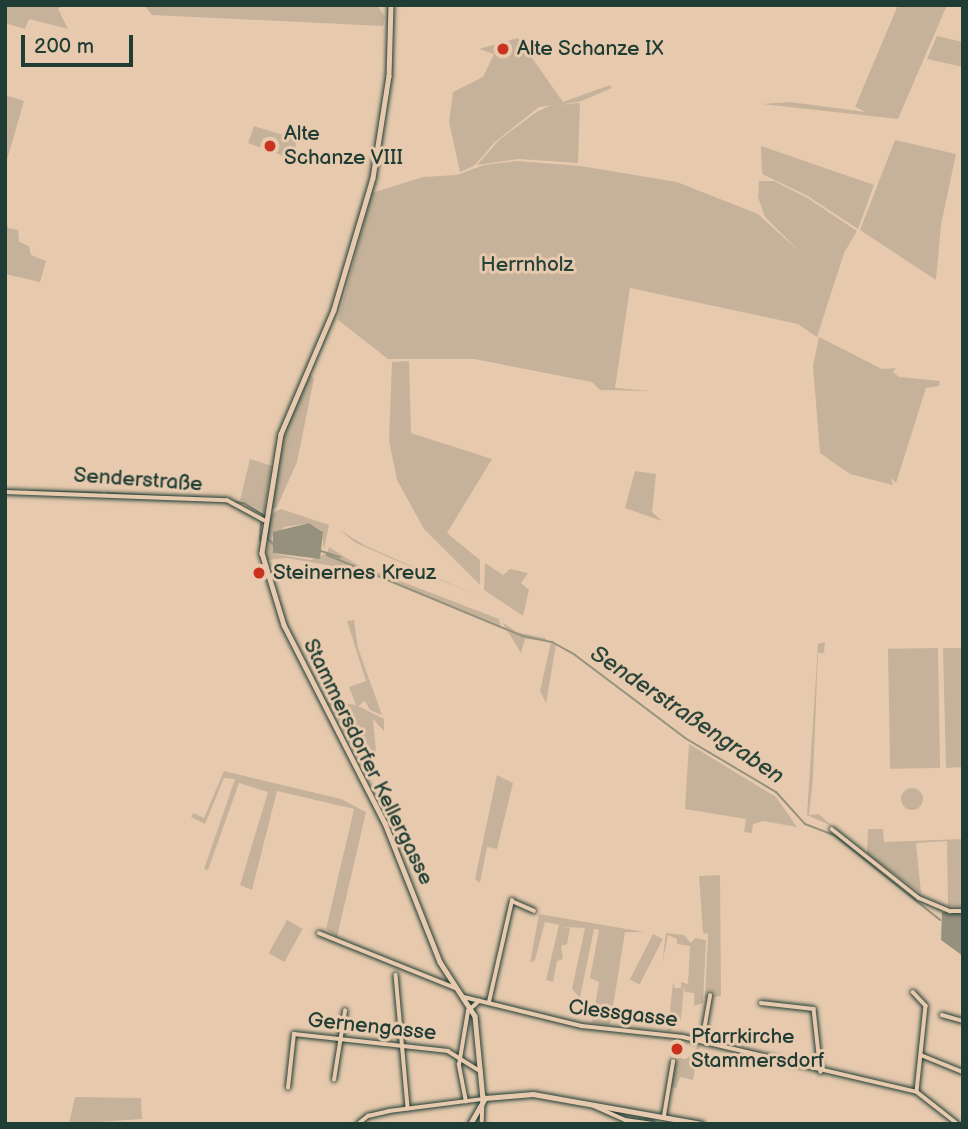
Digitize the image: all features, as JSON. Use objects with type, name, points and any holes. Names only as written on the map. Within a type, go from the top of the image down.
[{"type":"street","name":"Stammersdorfer Kellergasse","points":[[391,5],[389,50],[373,178],[334,310],[281,434],[265,517],[262,553],[284,625],[385,823],[436,953],[472,1009]]},
{"type":"street","name":"Senderstraße","points":[[5,492],[227,500],[265,517]]},
{"type":"street","points":[[832,830],[919,898],[950,912],[963,911]]},
{"type":"street","points":[[489,1002],[513,900],[534,911]]},
{"type":"street","points":[[319,933],[458,989]]},
{"type":"street","points":[[396,975],[408,1108]]},
{"type":"street","points":[[913,992],[926,1006],[917,1092]]},
{"type":"street","points":[[702,1042],[710,996]]},
{"type":"street","name":"Clessgasse","points":[[464,997],[582,1026],[702,1042],[821,1073],[917,1092],[958,1124]]},
{"type":"street","points":[[466,1102],[460,1061],[472,1009],[478,1001]]},
{"type":"street","points":[[761,1003],[814,1009],[821,1073]]},
{"type":"street","points":[[472,1009],[481,1073],[482,1124]]},
{"type":"street","points":[[334,1080],[345,1011]]},
{"type":"street","points":[[942,1015],[963,1021]]},
{"type":"street","name":"Gernengasse","points":[[288,1088],[294,1034],[448,1051],[481,1073]]},
{"type":"street","points":[[921,1055],[963,1072]]},
{"type":"street","points":[[664,1116],[673,1062]]},
{"type":"street","points":[[358,1124],[368,1116],[408,1108],[533,1094],[701,1124]]},
{"type":"street","points":[[470,1124],[483,1099]]},
{"type":"street","points":[[589,1104],[608,1115],[653,1124]]},
{"type":"street","points":[[958,1124],[963,1118]]},
{"type":"green space","points":[[5,5],[63,5],[58,9],[68,29],[29,19],[25,29],[5,23]]},
{"type":"green space","points":[[144,5],[377,5],[385,17],[383,26],[152,15]]},
{"type":"green space","points":[[898,5],[947,5],[898,119],[762,104],[790,102],[866,112],[855,107]]},
{"type":"green space","points":[[937,36],[963,42],[963,67],[927,59]]},
{"type":"green space","points":[[518,38],[563,102],[610,85],[612,88],[579,102],[539,107],[495,142],[474,166],[460,172],[449,122],[453,92],[483,77],[494,54],[479,49]]},
{"type":"green space","points":[[5,95],[24,101],[5,167]]},
{"type":"green space","points":[[580,103],[578,163],[519,159],[477,165],[499,140],[538,111],[552,105]]},
{"type":"green space","points":[[254,126],[296,139],[295,160],[248,143]]},
{"type":"green space","points":[[895,140],[956,154],[941,225],[936,280],[860,230]]},
{"type":"green space","points":[[761,146],[874,185],[858,229],[806,195],[762,174]]},
{"type":"green space","name":"Herrnholz","points":[[516,161],[581,166],[677,182],[758,214],[801,253],[765,217],[758,197],[759,181],[774,181],[809,199],[857,231],[844,253],[817,337],[798,324],[630,288],[615,388],[652,391],[600,390],[592,382],[474,359],[388,359],[338,320],[372,193],[423,177],[457,175],[484,165]]},
{"type":"green space","points":[[5,216],[8,228],[18,230],[19,242],[29,246],[31,255],[46,261],[40,282],[5,274]]},
{"type":"green space","points":[[819,337],[882,369],[896,368],[893,372],[899,377],[940,381],[939,386],[926,388],[896,483],[891,478],[893,485],[850,474],[820,453],[813,366]]},
{"type":"green space","points":[[409,361],[411,433],[492,459],[447,533],[480,560],[480,585],[424,529],[397,480],[389,441],[392,362]]},
{"type":"green space","points":[[310,375],[314,378],[297,462],[277,507],[270,510],[285,432]]},
{"type":"green space","points":[[250,459],[272,466],[264,512],[240,500]]},
{"type":"green space","points":[[635,471],[656,474],[652,512],[662,521],[625,508]]},
{"type":"green space","points":[[281,509],[329,525],[324,549],[321,530],[309,523],[285,527],[272,537],[275,554],[311,560],[327,553],[329,547],[356,564],[499,619],[501,627],[367,572],[286,558],[267,560],[268,516]]},
{"type":"green space","points":[[338,529],[364,545],[496,604],[356,543]]},
{"type":"green space","points":[[485,563],[503,575],[510,569],[528,573],[521,583],[529,590],[523,616],[484,590]]},
{"type":"green space","points":[[354,620],[358,648],[382,715],[370,710],[365,701],[358,706],[384,719],[384,731],[373,719],[376,751],[371,761],[365,759],[363,770],[337,715],[323,700],[356,705],[349,687],[366,681],[347,621]]},
{"type":"green space","points":[[502,622],[517,632],[544,638],[538,632],[548,641],[525,639],[521,653]]},
{"type":"green space","points":[[551,642],[556,645],[546,703],[540,691]]},
{"type":"green space","points":[[825,642],[824,653],[818,653],[809,815],[819,814],[832,826],[807,815],[818,644]]},
{"type":"green space","points":[[938,648],[940,768],[890,769],[888,649]]},
{"type":"green space","points":[[943,648],[963,648],[963,767],[946,768]]},
{"type":"green space","points":[[689,744],[776,797],[797,827],[763,821],[753,824],[752,833],[744,832],[746,819],[685,809]]},
{"type":"green space","points":[[224,771],[341,799],[366,812],[337,937],[326,929],[354,809],[277,791],[252,890],[240,885],[268,792],[239,783],[208,870],[204,869],[235,779],[224,778],[205,824],[191,817],[193,813],[204,818]]},
{"type":"green space","points":[[497,775],[513,783],[497,849],[487,847],[480,883],[475,879]]},
{"type":"green space","points":[[912,788],[920,791],[923,799],[920,807],[912,810],[904,807],[901,799],[904,791]]},
{"type":"green space","points":[[868,829],[883,829],[884,842],[963,839],[963,907],[948,906],[947,841],[916,843],[921,893],[867,854]]},
{"type":"green space","points":[[720,875],[721,996],[705,998],[708,934],[703,933],[699,876]]},
{"type":"green space","points":[[539,914],[644,932],[625,932],[610,1025],[592,1023],[599,982],[590,978],[599,930],[594,929],[580,998],[572,989],[585,928],[562,927],[570,928],[567,944],[561,946],[563,959],[557,961],[553,982],[546,980],[559,925],[545,922],[535,960],[530,963]]},
{"type":"green space","points":[[287,920],[303,929],[284,962],[269,953]]},
{"type":"green space","points":[[666,933],[684,935],[691,943],[695,938],[706,940],[703,1003],[694,1006],[694,993],[685,992],[684,986],[681,1020],[673,1017],[672,1023],[680,1025],[668,1032],[673,982],[675,988],[681,988],[681,982],[688,984],[690,946],[677,944],[677,939],[668,935],[662,965]]},
{"type":"green space","points":[[653,934],[663,939],[640,984],[630,979]]},
{"type":"green space","points":[[700,1044],[693,1080],[680,1077],[676,1088],[670,1087],[675,1057],[686,1059]]},
{"type":"green space","points":[[75,1097],[141,1098],[142,1119],[69,1124]]},
{"type":"shaded area","points":[[309,523],[323,532],[320,559],[273,553],[273,532]]},
{"type":"shaded area","points":[[942,912],[963,913],[963,956],[941,940]]},
{"type":"waterway","name":"Senderstraßengraben","points":[[31,491],[102,493]]},
{"type":"waterway","name":"Senderstraßengraben","points":[[106,493],[178,497]]},
{"type":"waterway","name":"Senderstraßengraben","points":[[194,497],[244,503],[270,519],[268,539],[273,544]]},
{"type":"waterway","points":[[260,540],[261,523]]},
{"type":"waterway","name":"Senderstraßengraben","points":[[321,551],[340,557]]},
{"type":"waterway","name":"Senderstraßengraben","points":[[327,555],[523,636],[552,642],[575,655],[685,738],[776,792],[805,824],[834,835],[940,920]]},
{"type":"place","name":"Alte Schanze IX","points":[[503,49]]},
{"type":"place","name":"Alte Schanze VIII","points":[[270,146]]},
{"type":"place","name":"Steinernes Kreuz","points":[[259,573]]},
{"type":"place","name":"Pfarrkirche Stammersdorf","points":[[677,1049]]}]
